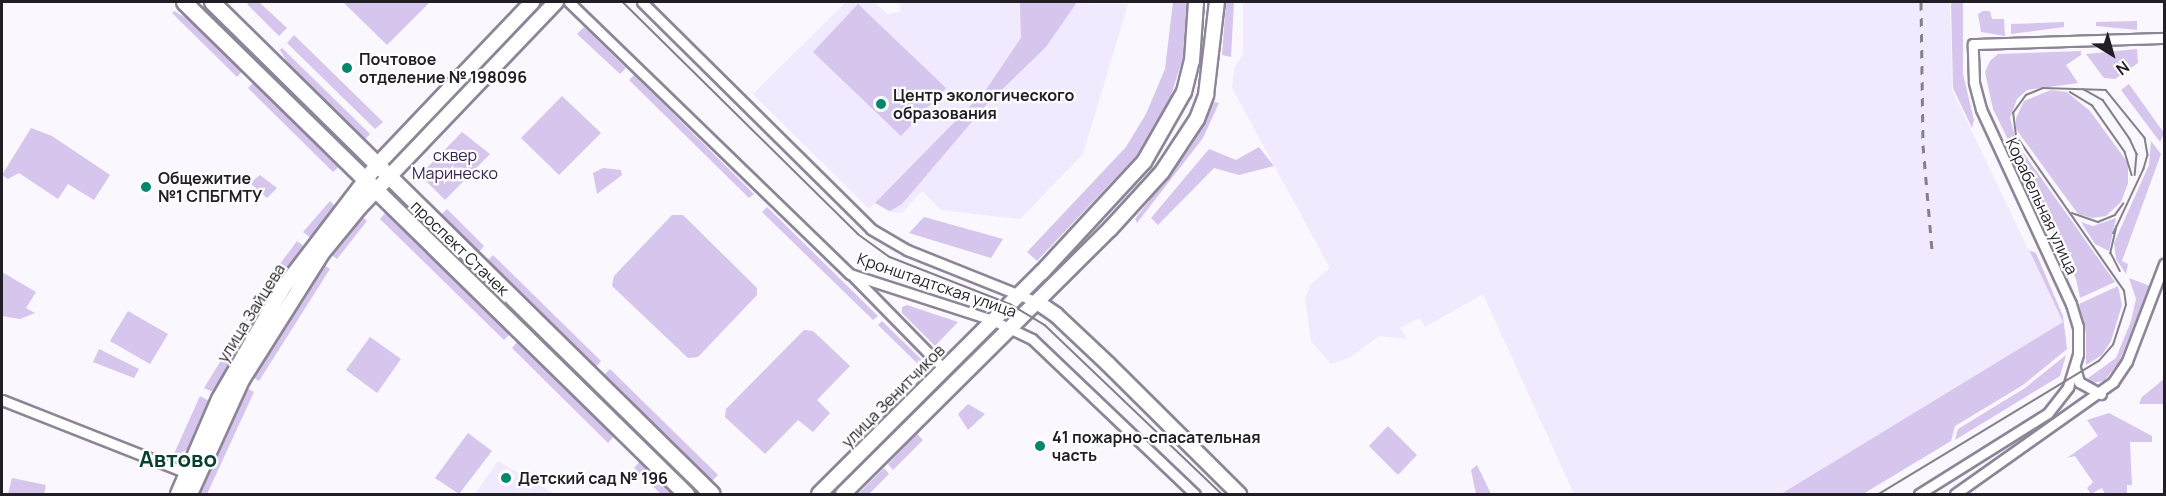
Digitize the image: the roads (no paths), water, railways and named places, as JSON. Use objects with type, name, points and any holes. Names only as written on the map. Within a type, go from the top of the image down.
[{"type":"main road","name":"проспект Стачек","points":[[184,2],[686,495]]},
{"type":"main road","name":"проспект Стачек","points":[[212,2],[712,495]]},
{"type":"main road","name":"улица Зайцева","points":[[178,495],[292,295],[371,185],[377,165],[532,2]]},
{"type":"main road","name":"улица Зайцева","points":[[371,185],[390,178],[556,2]]},
{"type":"main road","name":"улица Зенитчиков","points":[[819,495],[1102,210],[1161,137],[1184,92],[1192,61],[1196,2]]},
{"type":"main road","name":"улица Зенитчиков","points":[[843,495],[1138,200],[1184,141],[1197,119],[1209,82],[1216,2]]},
{"type":"main road","name":"Кронштадтская улица","points":[[1037,302],[1056,315],[1108,364],[1239,495]]},
{"type":"main road","name":"улица Зайцева","points":[[190,495],[191,474]]},
{"type":"street","name":"Кронштадтская улица","points":[[569,2],[850,274],[992,320],[1032,339],[1195,495]]},
{"type":"street","name":"Кронштадтская улица","points":[[642,2],[871,229],[907,250],[1037,302]]},
{"type":"street","name":"Корабельная улица","points":[[1919,495],[2048,413],[2061,399],[2075,368],[2079,344],[2074,313],[1982,109],[1974,82],[1973,44],[2164,38]]},
{"type":"street","points":[[1956,495],[2101,394],[2127,362],[2164,264]]},
{"type":"street","points":[[850,274],[943,368]]},
{"type":"street","points":[[2075,368],[2079,382],[2101,394]]},
{"type":"street","points":[[2,400],[191,474]]},
{"type":"tram line","points":[[623,2],[858,234],[890,257],[1010,304],[1045,325],[1222,494]]},
{"type":"tram line","points":[[1879,494],[2099,361],[2113,345],[2126,305],[2124,291],[2016,136],[2013,113],[2026,95],[2043,88],[2106,90],[2145,138],[2148,155],[2144,169],[2114,233]]},
{"type":"tram line","points":[[2083,89],[2103,100],[2130,139],[2137,154],[2135,175]]},
{"type":"tram line","points":[[2070,92],[2092,105],[2125,152],[2132,175]]},
{"type":"tram line","points":[[2072,213],[2098,222],[2115,215],[2123,204]]},
{"type":"tram line","points":[[2117,226],[2111,253],[2120,271]]},
{"type":"railway","points":[[1921,2],[1923,145],[1932,251]]},
{"type":"place","name":"Почтовое отделение № 198096","points":[[347,68]]},
{"type":"place","name":"Центр экологического образования","points":[[881,104]]},
{"type":"place","name":"Общежитие №1 СПБГМТУ","points":[[146,187]]},
{"type":"place","name":"41 пожарно-спасательная часть","points":[[1040,446]]},
{"type":"place","name":"Детский сад № 196","points":[[506,478]]},
{"type":"district","name":"Автово","points":[[178,460]]},
{"type":"park label","name":"сквер Маринеско","points":[[455,164]]}]
